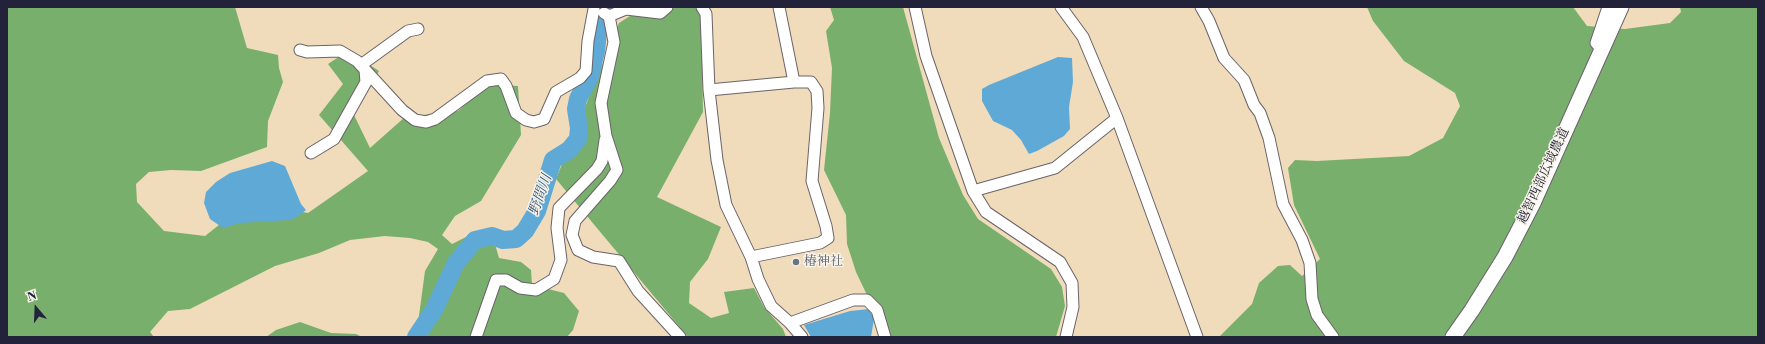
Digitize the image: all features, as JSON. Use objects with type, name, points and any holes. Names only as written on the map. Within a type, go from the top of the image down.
[{"type":"street","points":[[610,16],[626,9],[660,13],[667,7]]},
{"type":"street","points":[[702,7],[706,14],[709,90],[717,160],[726,205],[751,257],[758,279],[771,306],[790,323],[802,337]]},
{"type":"street","points":[[779,7],[794,82]]},
{"type":"street","points":[[915,7],[926,56],[973,192],[986,212],[1060,262],[1072,283],[1073,308],[1066,337]]},
{"type":"street","points":[[1061,7],[1083,37],[1117,118],[1196,337]]},
{"type":"street","points":[[1201,7],[1209,20],[1224,58],[1244,80],[1254,105],[1260,113],[1269,138],[1283,204],[1302,240],[1310,264],[1312,299],[1317,315],[1332,337]]},
{"type":"street","points":[[1602,50],[1596,43],[1608,7]]},
{"type":"street","name":"越智西部広域農道","points":[[1453,337],[1472,310],[1505,257],[1530,210],[1621,7]]},
{"type":"street","points":[[300,50],[307,52],[340,51],[357,61],[402,110],[415,120],[426,122],[435,119],[488,81],[501,79],[506,86],[516,113],[526,120],[534,122],[544,119],[556,92],[580,78],[586,71],[588,41],[595,8],[610,16]]},
{"type":"street","points":[[610,16],[614,42],[601,103],[606,136],[617,170],[610,181],[575,221],[572,235],[578,250],[593,257],[619,260],[638,291],[680,337]]},
{"type":"street","points":[[363,68],[408,31],[418,29]]},
{"type":"street","points":[[311,153],[334,139],[366,82],[363,68]]},
{"type":"street","points":[[709,90],[794,82],[811,82],[817,92],[818,108],[812,181],[826,226],[828,238],[820,243],[751,257]]},
{"type":"street","points":[[973,192],[1055,168],[1117,118]]},
{"type":"street","points":[[476,337],[496,280],[506,280],[520,288],[536,290],[554,278],[561,260],[557,228],[559,208],[600,165],[606,136]]},
{"type":"street","points":[[790,323],[853,300],[867,300],[877,310],[885,337]]},
{"type":"green space","points":[[7,7],[235,7],[247,48],[278,55],[279,68],[283,82],[268,121],[267,147],[201,171],[171,170],[149,172],[136,184],[137,202],[164,231],[205,236],[234,213],[286,209],[308,213],[368,171],[319,115],[343,84],[328,64],[348,51],[379,71],[354,115],[370,148],[405,117],[458,111],[488,84],[518,86],[521,135],[481,201],[455,216],[442,235],[452,244],[476,232],[494,241],[499,258],[521,262],[531,270],[532,285],[564,293],[579,311],[573,330],[567,337],[429,337],[418,323],[425,271],[438,249],[428,242],[410,238],[385,236],[350,240],[319,253],[275,266],[190,309],[168,311],[150,332],[154,337],[7,337]]},
{"type":"green space","points":[[644,7],[701,7],[703,112],[657,197],[721,227],[708,259],[690,282],[689,303],[711,318],[729,313],[724,292],[754,288],[764,307],[783,329],[786,337],[688,337],[556,179],[619,23]]},
{"type":"green space","points":[[830,7],[903,7],[939,138],[963,195],[978,219],[1051,269],[1062,287],[1065,306],[1056,337],[887,337],[856,272],[847,244],[846,215],[824,170],[830,113],[832,68],[826,31],[834,20]]},
{"type":"green space","points":[[1367,7],[1573,7],[1587,26],[1625,29],[1670,23],[1681,12],[1680,7],[1758,7],[1758,337],[1219,337],[1252,304],[1259,283],[1278,266],[1290,265],[1302,276],[1320,259],[1294,205],[1288,168],[1295,160],[1317,161],[1409,156],[1443,138],[1460,106],[1455,93],[1404,61],[1373,21]]},
{"type":"green space","points":[[300,322],[331,333],[356,334],[362,337],[266,337],[276,330]]},
{"type":"water","points":[[1058,57],[1072,58],[1073,82],[1069,107],[1070,129],[1064,136],[1029,154],[1021,140],[1012,130],[993,121],[982,101],[982,89]]},
{"type":"water","points":[[272,161],[285,166],[301,204],[306,210],[290,220],[240,223],[223,228],[210,219],[204,203],[206,192],[216,182],[230,173]]},
{"type":"water","points":[[869,309],[874,319],[871,337],[811,337],[804,325],[850,311]]},
{"type":"waterway","name":"野間川","points":[[416,337],[434,310],[456,263],[475,240],[492,236],[503,240],[516,239],[525,231],[537,211],[553,160],[569,150],[578,139],[579,128],[576,109],[578,99],[590,76],[596,51],[599,22],[606,7]]},
{"type":"place","name":"椿神社","points":[[796,262]]}]
